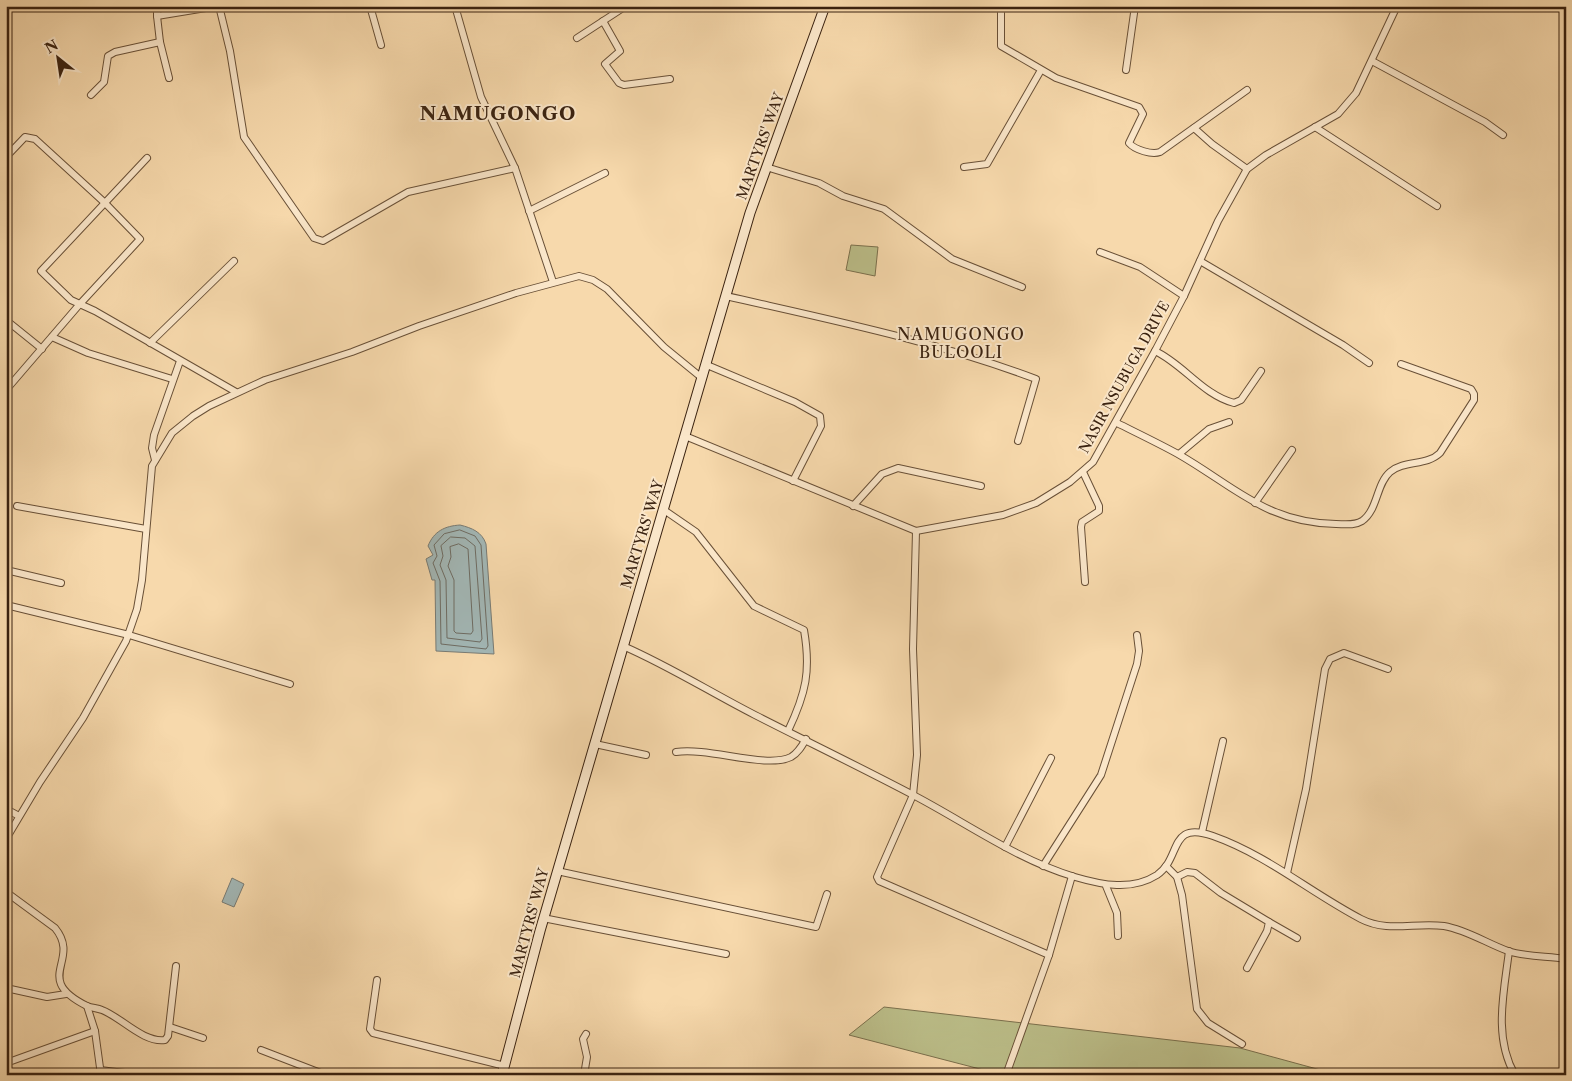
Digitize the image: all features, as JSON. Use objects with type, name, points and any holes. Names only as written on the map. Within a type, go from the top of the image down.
[{"type":"main road","name":"MARTYRS' WAY","points":[[504,1070],[543,918],[707,365],[750,213],[823,7]]},
{"type":"street","points":[[157,6],[160,42],[169,78]]},
{"type":"street","points":[[157,16],[218,6],[230,51],[244,137],[261,165],[280,186],[314,238],[318,241],[323,241],[408,192],[515,168]]},
{"type":"street","points":[[370,6],[381,45]]},
{"type":"street","points":[[455,6],[481,97],[515,168],[553,282]]},
{"type":"street","points":[[576,38],[626,6]]},
{"type":"street","points":[[1001,6],[1001,46],[1056,78],[1140,107],[1143,114],[1130,140],[1132,146],[1156,153],[1247,90]]},
{"type":"street","points":[[1126,70],[1135,6]]},
{"type":"street","points":[[1194,128],[1246,169],[1348,105],[1372,60],[1397,6]]},
{"type":"street","points":[[603,21],[620,51],[605,64],[621,85],[670,79]]},
{"type":"street","points":[[91,95],[104,82],[108,56],[115,52],[160,42]]},
{"type":"street","points":[[1372,60],[1485,122],[1503,135]]},
{"type":"street","points":[[964,167],[987,164],[1009,130],[1041,70]]},
{"type":"street","points":[[1315,127],[1437,206]]},
{"type":"street","points":[[6,158],[22,140],[31,137],[140,236],[140,241],[80,305],[6,390]]},
{"type":"street","points":[[147,158],[41,271],[71,300],[236,392]]},
{"type":"street","points":[[766,167],[819,183],[843,196],[884,209],[952,259],[1022,287]]},
{"type":"street","name":"NASIR NSUBUGA DRIVE","points":[[916,531],[1015,512],[1052,494],[1083,472],[1093,462],[1117,423],[1184,296],[1218,221],[1246,169]]},
{"type":"street","points":[[529,211],[605,173]]},
{"type":"street","points":[[1100,252],[1140,267],[1184,296]]},
{"type":"street","points":[[150,343],[234,261]]},
{"type":"street","points":[[1200,261],[1343,345],[1369,363]]},
{"type":"street","points":[[6,839],[83,718],[129,635],[142,580],[151,471],[155,460],[172,433],[209,406],[265,380],[352,352],[419,326],[553,282],[579,276],[600,283],[664,347],[702,378]]},
{"type":"street","points":[[726,296],[924,342],[977,357],[1036,379],[1018,440]]},
{"type":"street","points":[[6,320],[42,349]]},
{"type":"street","points":[[52,337],[88,353],[172,379]]},
{"type":"street","points":[[1155,351],[1170,358],[1200,384],[1221,398],[1234,403],[1242,400],[1260,370]]},
{"type":"street","points":[[155,460],[152,442],[172,379],[180,361]]},
{"type":"street","points":[[1117,423],[1178,454],[1255,503],[1301,522],[1358,523],[1370,511],[1390,472],[1398,467],[1433,458],[1440,453],[1472,405],[1473,391],[1401,364]]},
{"type":"street","points":[[707,365],[795,402],[820,416],[821,426],[794,481]]},
{"type":"street","points":[[1178,454],[1209,429],[1229,422]]},
{"type":"street","points":[[685,436],[916,531],[914,648],[917,755],[913,795],[903,823],[879,869],[877,879],[1049,955]]},
{"type":"street","points":[[1255,503],[1292,450]]},
{"type":"street","points":[[853,506],[882,474],[898,468],[981,486]]},
{"type":"street","points":[[1083,472],[1100,511],[1082,522],[1085,582]]},
{"type":"street","points":[[17,506],[146,529]]},
{"type":"street","points":[[664,510],[696,532],[754,606],[804,630],[808,654],[807,684],[800,707],[788,731]]},
{"type":"street","points":[[6,570],[61,583]]},
{"type":"street","points":[[6,605],[129,635],[290,684]]},
{"type":"street","points":[[1043,866],[1101,775],[1137,664],[1139,651],[1137,635]]},
{"type":"street","points":[[623,646],[683,674],[788,731],[913,795],[1005,847],[1043,866],[1072,876],[1106,886],[1132,884],[1148,879],[1157,875],[1166,866],[1176,843],[1182,837],[1191,832],[1202,832],[1231,843],[1287,873],[1373,924],[1394,928],[1444,926],[1460,930],[1509,951],[1566,959]]},
{"type":"street","points":[[1287,873],[1306,789],[1325,669],[1330,659],[1344,653],[1388,669]]},
{"type":"street","points":[[676,752],[690,750],[751,759],[777,760],[789,758],[797,753],[806,739]]},
{"type":"street","points":[[1202,832],[1223,741]]},
{"type":"street","points":[[595,744],[646,755]]},
{"type":"street","points":[[1005,847],[1051,758]]},
{"type":"street","points":[[6,809],[19,816]]},
{"type":"street","points":[[1166,866],[1177,877],[1197,1009],[1208,1024],[1242,1044]]},
{"type":"street","points":[[557,871],[816,927],[827,894]]},
{"type":"street","points":[[1177,877],[1187,872],[1195,874],[1221,894],[1297,938]]},
{"type":"street","points":[[1006,1075],[1049,955],[1072,876]]},
{"type":"street","points":[[1106,886],[1117,913],[1118,936]]},
{"type":"street","points":[[6,892],[55,928],[60,934],[64,944],[59,982],[66,994],[87,1006],[102,1010],[157,1040],[165,1040],[168,1036],[176,966]]},
{"type":"street","points":[[543,918],[726,954]]},
{"type":"street","points":[[1247,968],[1269,922]]},
{"type":"street","points":[[1509,951],[1501,1011],[1503,1051],[1515,1075]]},
{"type":"street","points":[[377,980],[370,1029],[373,1033],[504,1070]]},
{"type":"street","points":[[6,988],[47,997],[66,994]]},
{"type":"street","points":[[87,1006],[95,1032],[100,1072],[141,1075]]},
{"type":"street","points":[[170,1027],[203,1038]]},
{"type":"street","points":[[6,1063],[95,1032]]},
{"type":"street","points":[[584,1075],[587,1057],[583,1039],[586,1034]]},
{"type":"street","points":[[261,1050],[326,1075]]},
{"type":"green space","points":[[851,245],[878,247],[875,276],[846,270]]},
{"type":"green space","points":[[884,1007],[1240,1048],[1339,1075],[1003,1075],[849,1035]]},
{"type":"water","points":[[460,525],[476,531],[482,536],[486,544],[494,654],[436,651],[435,580],[432,580],[426,559],[433,555],[428,546],[433,537],[441,530]]},
{"type":"water","points":[[232,878],[244,884],[234,907],[222,902]]},
{"type":"district","name":"NAMUGONGO","points":[[498,113]]},
{"type":"district","name":"NAMUGONGO BULOOLI","points":[[961,343]]}]
